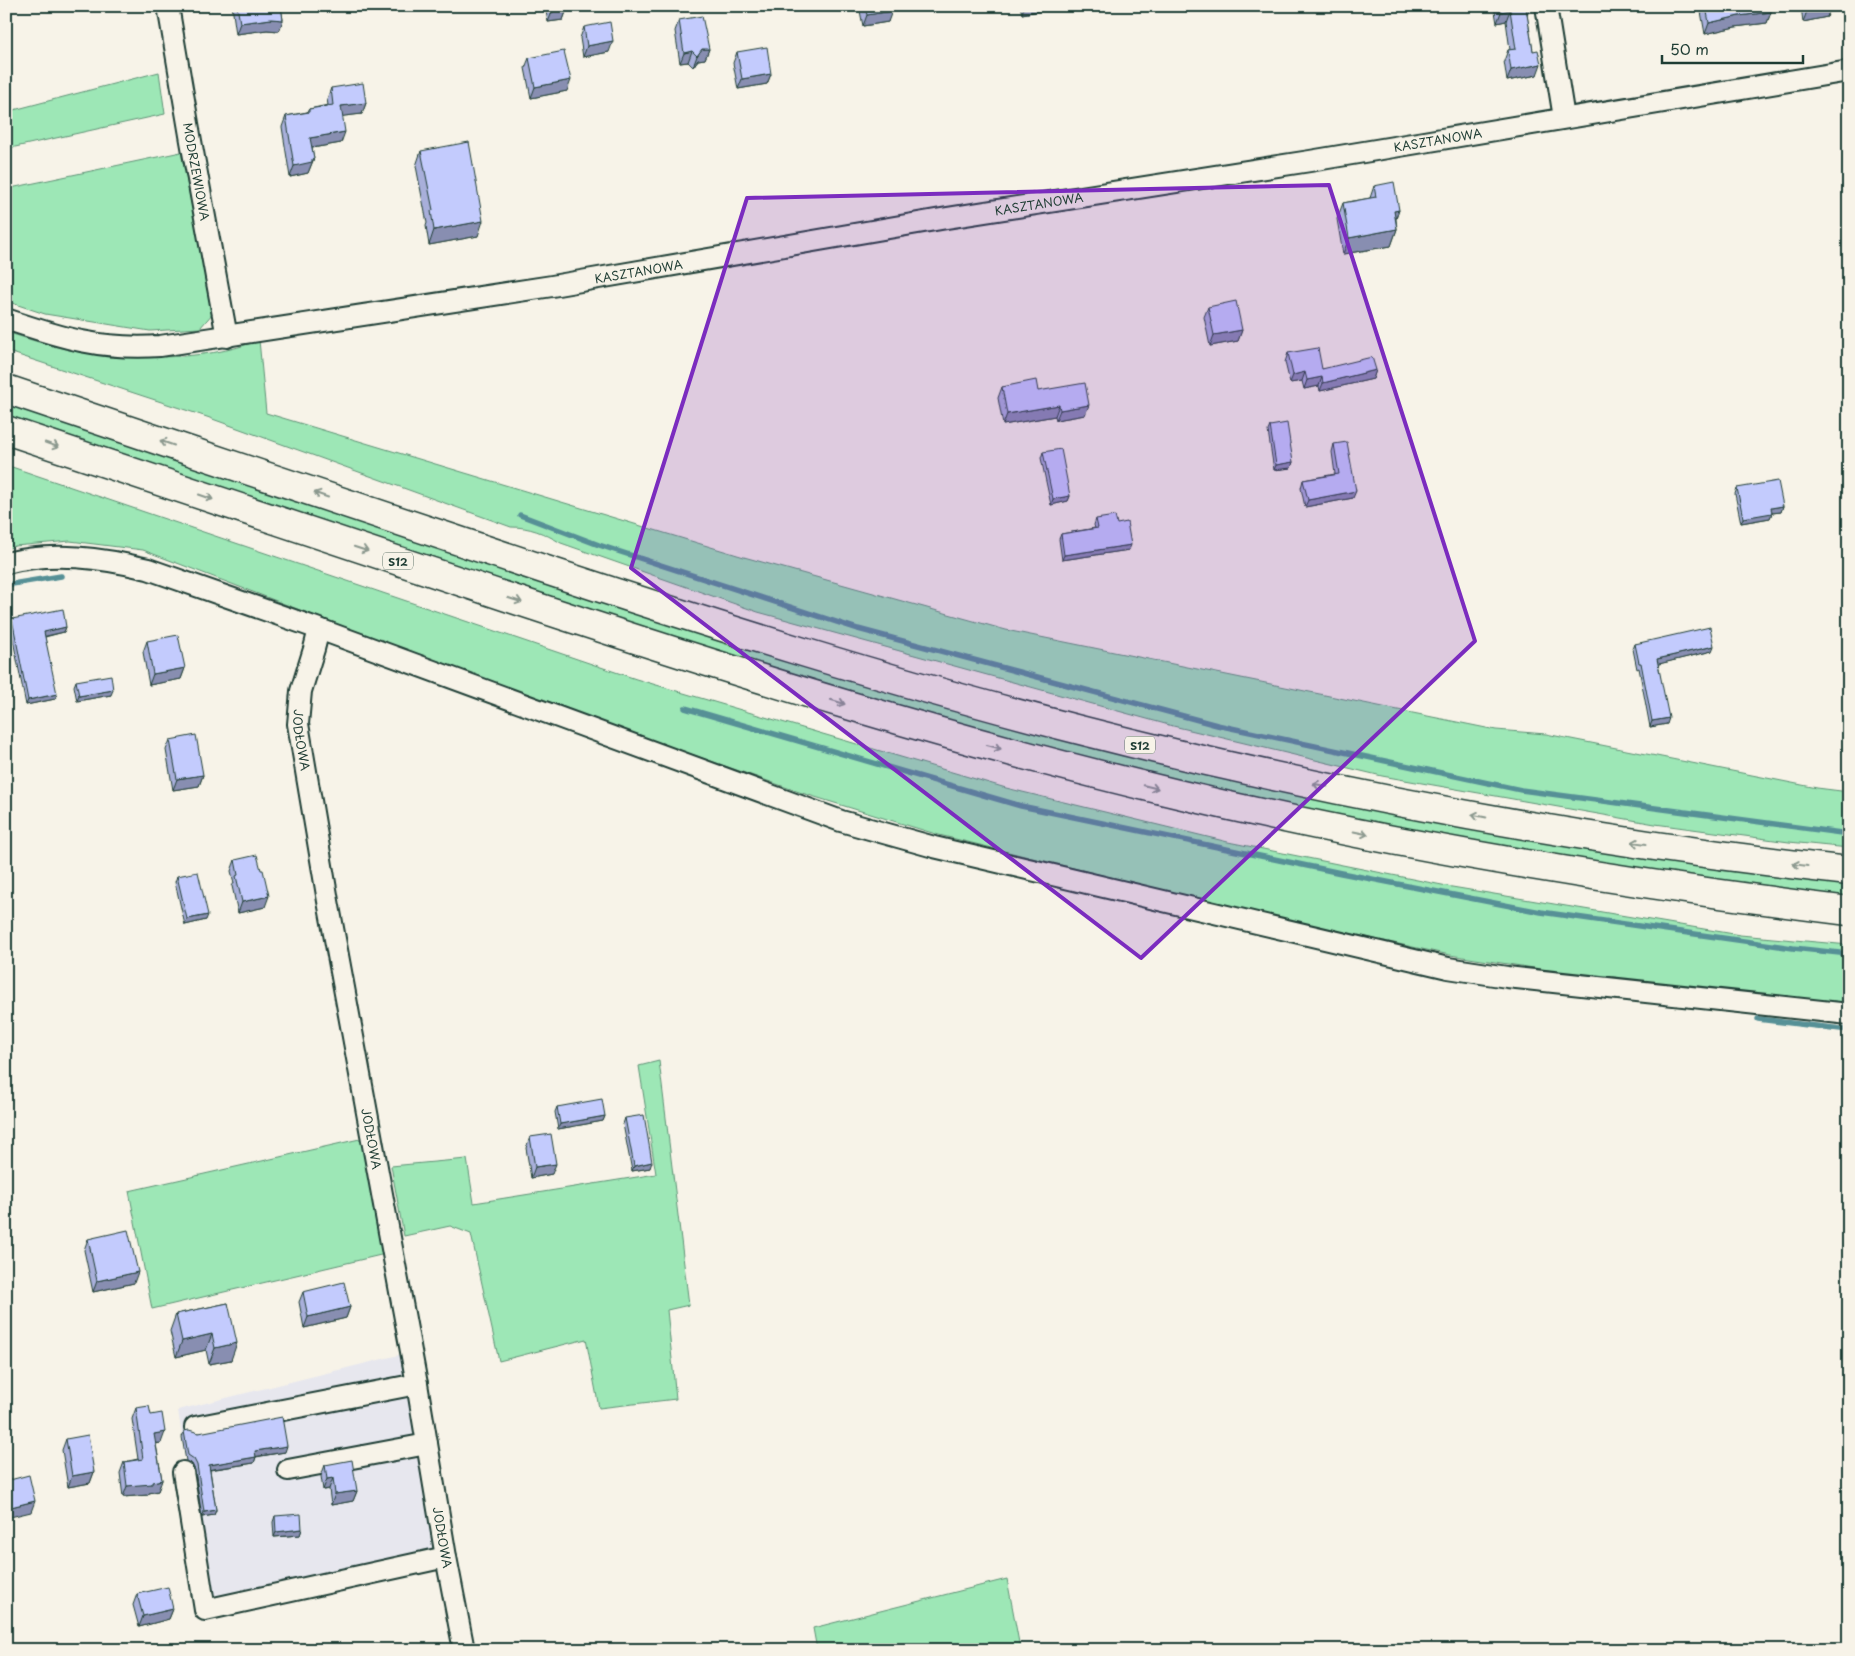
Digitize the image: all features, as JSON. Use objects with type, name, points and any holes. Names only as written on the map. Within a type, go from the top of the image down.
[{"type":"highway","name":"S12","points":[[6,389],[450,538],[749,635],[909,683],[1072,728],[1157,750],[1488,818],[1620,840],[1849,871]]},
{"type":"highway","name":"S12","points":[[6,430],[644,642],[800,691],[1011,751],[1177,794],[1264,814],[1495,859],[1694,891],[1849,911]]},
{"type":"street","name":"MODRZEWIOWA","points":[[168,6],[227,336]]},
{"type":"street","points":[[1546,6],[1564,118]]},
{"type":"street","name":"KASZTANOWA","points":[[6,319],[64,338],[112,347],[160,346],[552,286],[947,218],[1849,71]]},
{"type":"street","points":[[6,563],[21,559],[75,557],[119,562],[148,569],[319,629],[841,821],[934,847],[1448,968],[1507,977],[1849,1014]]},
{"type":"street","name":"JODŁOWA","points":[[319,629],[301,691],[298,724],[464,1650]]},
{"type":"street","points":[[195,1427],[417,1384]]},
{"type":"street","points":[[288,1470],[427,1444]]},
{"type":"street","points":[[183,1472],[205,1610],[446,1556]]},
{"type":"highlighted area","points":[[1329,185],[1475,641],[1141,958],[631,568],[747,198]]},
{"type":"shaded area","points":[[403,1354],[436,1552],[216,1601],[206,1592],[178,1410]]},
{"type":"green space","points":[[159,72],[165,114],[6,149],[6,112]]},
{"type":"green space","points":[[181,152],[213,313],[200,328],[150,331],[45,314],[6,301],[6,189]]},
{"type":"green space","points":[[6,332],[65,349],[137,357],[189,356],[214,353],[259,340],[266,413],[744,557],[1006,630],[1496,730],[1546,734],[1817,788],[1849,792],[1849,848],[1655,824],[1382,776],[1169,725],[758,612],[561,543],[537,531],[511,527],[207,417],[6,351]]},
{"type":"green space","points":[[6,401],[478,560],[808,668],[992,720],[1606,850],[1849,885],[1849,897],[1605,865],[1441,837],[1131,771],[807,683],[6,417]]},
{"type":"green space","points":[[6,465],[636,679],[1006,788],[1228,842],[1452,887],[1740,935],[1849,945],[1849,1004],[1566,973],[1450,955],[1281,919],[939,835],[802,793],[517,693],[143,550],[70,541],[15,546],[6,549]]},
{"type":"green space","points":[[659,1061],[689,1305],[667,1310],[676,1399],[599,1408],[586,1339],[499,1361],[471,1234],[450,1226],[404,1236],[391,1166],[467,1159],[474,1203],[656,1174],[639,1066]]},
{"type":"green space","points":[[364,1138],[385,1254],[152,1309],[129,1191]]},
{"type":"green space","points":[[1007,1579],[1020,1648],[1014,1650],[817,1650],[813,1628]]},
{"type":"building","points":[[237,6],[281,6],[283,20],[271,19],[240,23]]},
{"type":"building","points":[[551,6],[566,6],[567,9],[552,12]]},
{"type":"building","points":[[865,6],[891,6],[892,11],[867,15]]},
{"type":"building","points":[[1500,6],[1530,6],[1526,8],[1533,51],[1538,50],[1541,64],[1511,70],[1508,50],[1516,49],[1510,10],[1501,12]]},
{"type":"building","points":[[1706,6],[1770,6],[1771,12],[1739,16],[1709,23]]},
{"type":"building","points":[[1807,6],[1831,6],[1831,7],[1807,11]]},
{"type":"building","points":[[702,16],[709,49],[702,49],[697,56],[692,51],[684,53],[679,20]]},
{"type":"building","points":[[610,22],[613,41],[587,46],[584,27]]},
{"type":"building","points":[[767,47],[771,74],[742,79],[737,52]]},
{"type":"building","points":[[564,51],[571,80],[535,87],[529,58]]},
{"type":"building","points":[[363,83],[366,103],[341,106],[345,132],[310,138],[314,158],[312,162],[294,166],[286,116],[309,112],[309,109],[333,105],[331,88]]},
{"type":"building","points":[[469,142],[483,221],[434,230],[431,211],[433,210],[421,151]]},
{"type":"building","points":[[1394,182],[1399,210],[1394,211],[1397,229],[1349,238],[1343,203],[1376,197],[1374,186]]},
{"type":"building","points":[[1236,301],[1242,330],[1214,335],[1208,307]]},
{"type":"building","points":[[1318,348],[1322,369],[1372,357],[1376,370],[1323,383],[1322,377],[1307,380],[1305,372],[1293,375],[1288,353]]},
{"type":"building","points":[[1036,380],[1038,391],[1085,383],[1089,405],[1060,410],[1059,405],[1007,414],[1002,387]]},
{"type":"building","points":[[1287,423],[1293,462],[1276,465],[1270,426]]},
{"type":"building","points":[[1347,442],[1356,491],[1308,500],[1303,480],[1339,474],[1334,444]]},
{"type":"building","points":[[1061,449],[1070,496],[1053,499],[1043,452]]},
{"type":"building","points":[[1778,481],[1783,506],[1771,508],[1772,513],[1743,518],[1737,488]]},
{"type":"building","points":[[1115,516],[1117,524],[1127,522],[1131,545],[1064,555],[1061,534],[1098,528],[1096,519]]},
{"type":"building","points":[[63,609],[66,627],[44,632],[57,694],[28,700],[12,619]]},
{"type":"building","points":[[1710,627],[1714,646],[1657,659],[1669,718],[1652,721],[1641,663],[1639,663],[1635,644]]},
{"type":"building","points":[[178,635],[185,668],[153,674],[147,641]]},
{"type":"building","points":[[111,675],[113,690],[79,696],[76,681]]},
{"type":"building","points":[[196,735],[203,775],[177,779],[170,740]]},
{"type":"building","points":[[257,855],[261,870],[263,870],[269,896],[242,902],[236,876],[238,875],[235,860]]},
{"type":"building","points":[[198,872],[208,915],[187,919],[177,876]]},
{"type":"building","points":[[602,1099],[605,1116],[560,1124],[557,1107]]},
{"type":"building","points":[[644,1115],[652,1162],[634,1166],[625,1118]]},
{"type":"building","points":[[551,1134],[556,1164],[535,1167],[530,1137]]},
{"type":"building","points":[[128,1230],[138,1272],[97,1281],[88,1239]]},
{"type":"building","points":[[344,1282],[350,1307],[308,1317],[303,1292]]},
{"type":"building","points":[[228,1303],[237,1343],[215,1348],[212,1334],[182,1341],[176,1314]]},
{"type":"building","points":[[149,1406],[151,1415],[162,1413],[165,1432],[154,1434],[162,1480],[152,1482],[152,1484],[127,1486],[124,1462],[143,1459],[136,1408]]},
{"type":"building","points":[[282,1417],[287,1446],[255,1451],[256,1457],[209,1465],[216,1510],[204,1512],[197,1465],[194,1459],[188,1455],[184,1431],[189,1430],[199,1433]]},
{"type":"building","points":[[88,1435],[94,1472],[72,1476],[66,1439]]},
{"type":"building","points":[[352,1460],[357,1491],[335,1494],[333,1478],[327,1479],[325,1465]]},
{"type":"building","points":[[29,1475],[35,1501],[7,1508],[9,1519],[6,1520],[6,1481]]},
{"type":"building","points":[[301,1514],[302,1529],[276,1532],[275,1516]]},
{"type":"building","points":[[168,1587],[173,1609],[143,1616],[137,1594]]},
{"type":"waterway","points":[[520,515],[599,545],[858,629],[1217,725],[1521,790],[1849,834]]},
{"type":"waterway","points":[[6,585],[61,576]]},
{"type":"waterway","points":[[685,708],[1021,806],[1341,873],[1541,912],[1793,948],[1849,954]]},
{"type":"waterway","points":[[1758,1019],[1849,1030]]}]
